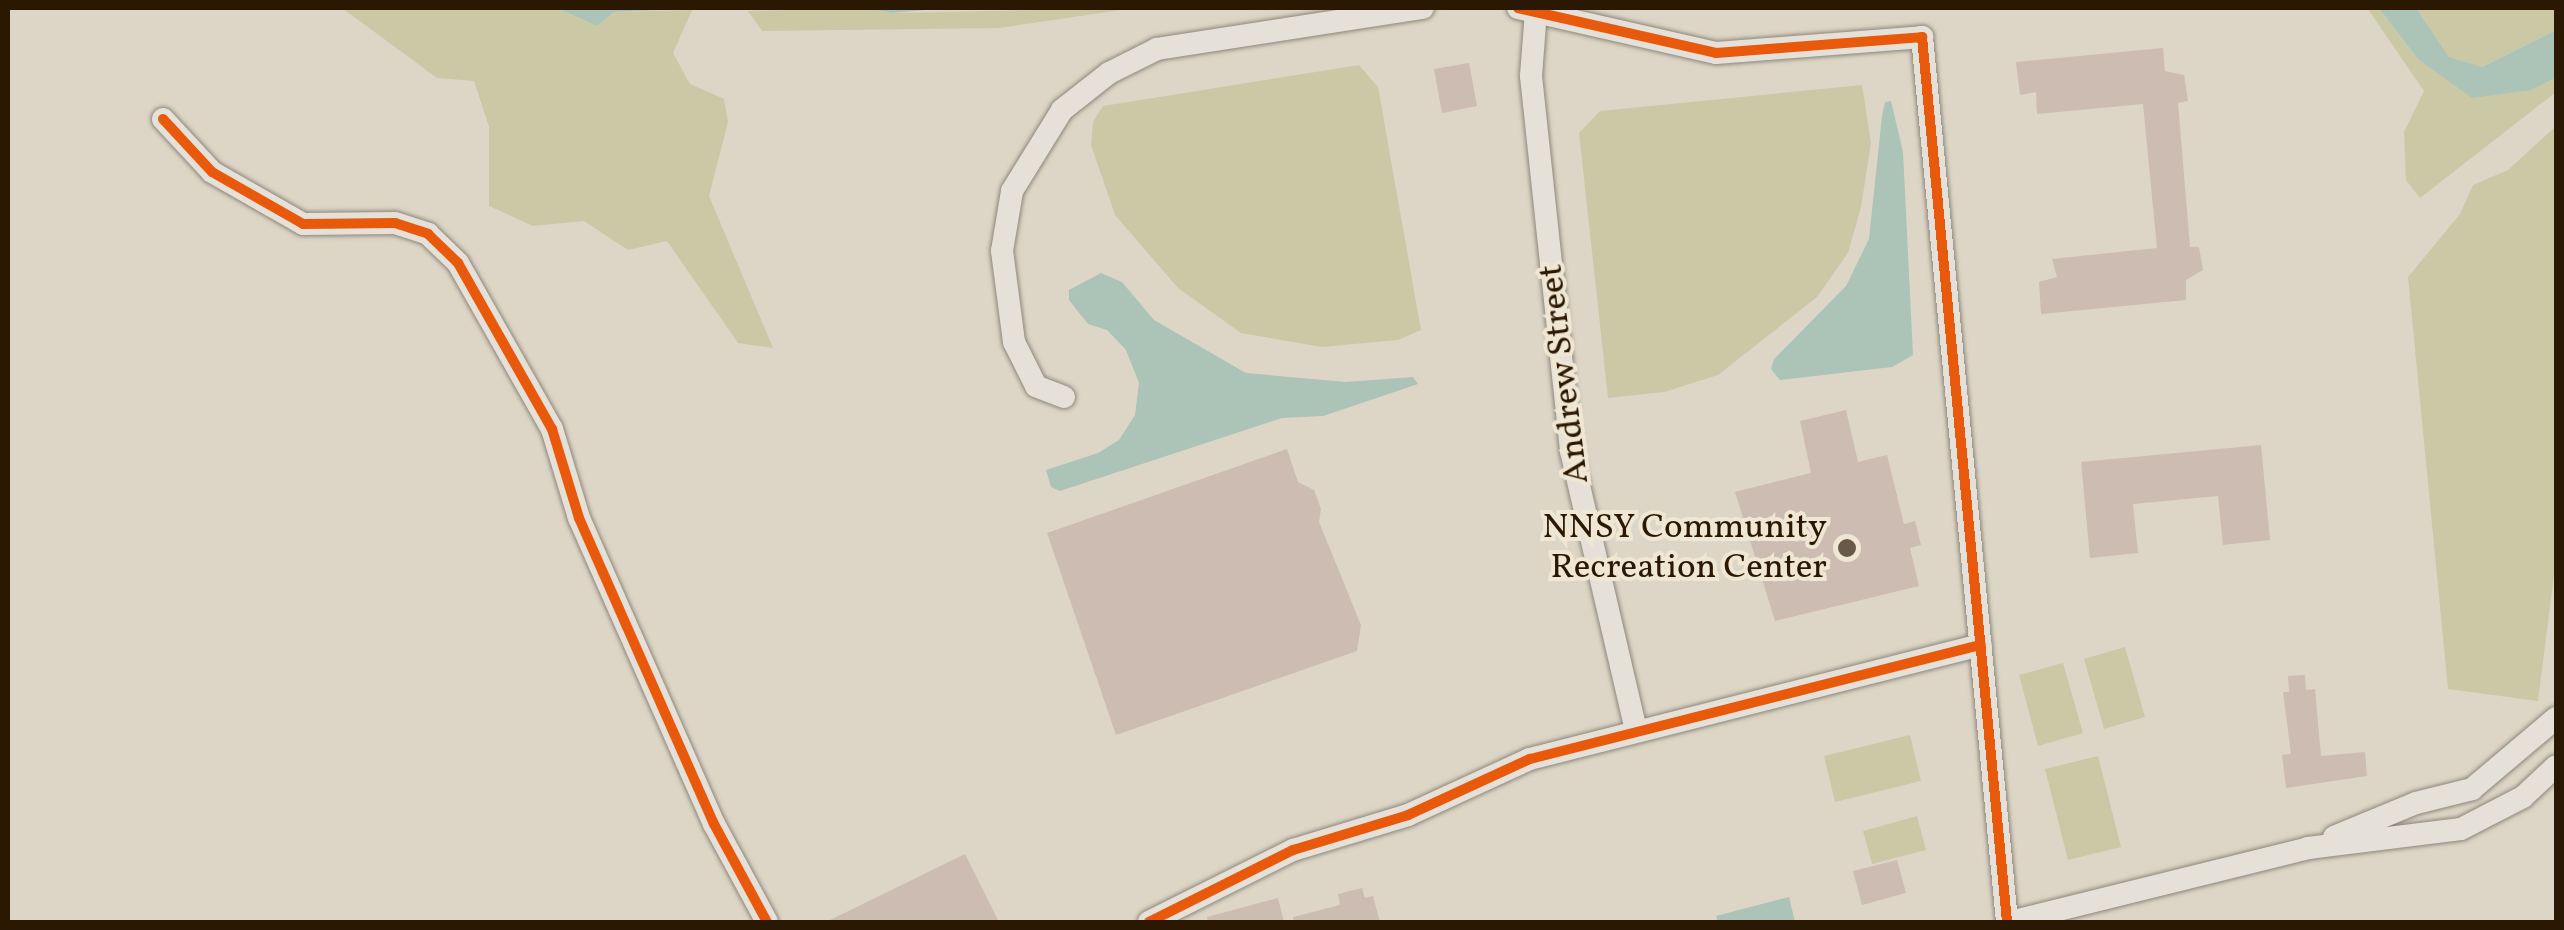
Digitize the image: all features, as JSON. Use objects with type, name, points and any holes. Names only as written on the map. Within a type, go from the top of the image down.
[{"type":"street","points":[[1064,397],[1036,386],[1014,342],[1002,251],[1012,191],[1062,110],[1109,72],[1157,49],[1424,8]]},
{"type":"street","points":[[1527,10],[1716,53],[1922,37],[2008,922],[2308,848],[2461,829],[2523,797],[2556,766]]},
{"type":"street","name":"Andrew Street","points":[[1527,10],[1571,451],[1636,731]]},
{"type":"street","points":[[163,119],[212,172],[303,224],[394,223],[428,234],[458,264],[552,429],[593,549],[714,824],[767,922]]},
{"type":"street","points":[[1150,922],[1293,850],[1408,815],[1530,759],[1980,645]]},
{"type":"street","points":[[2308,848],[2416,803],[2472,789],[2556,718]]},
{"type":"shaded area","points":[[342,8],[557,8],[597,26],[614,12],[692,10],[673,53],[690,84],[724,99],[728,122],[709,196],[773,348],[738,343],[667,241],[628,250],[584,221],[533,226],[489,206],[489,127],[474,81],[437,78]]},
{"type":"shaded area","points":[[557,8],[866,8],[614,12],[597,26]]},
{"type":"shaded area","points":[[866,8],[892,13],[1134,8],[1000,28],[762,31],[748,11]]},
{"type":"shaded area","points":[[866,8],[949,8],[892,13]]},
{"type":"shaded area","points":[[2367,8],[2379,8],[2418,59],[2531,90],[2556,78],[2556,92],[2420,198],[2406,180],[2404,132],[2424,91]]},
{"type":"shaded area","points":[[2379,8],[2416,8],[2449,57],[2482,67],[2556,30],[2556,78],[2531,90],[2472,98],[2418,59]]},
{"type":"shaded area","points":[[2416,8],[2556,8],[2556,30],[2482,67],[2449,57]]},
{"type":"shaded area","points":[[1359,65],[1378,87],[1421,330],[1398,340],[1322,347],[1241,333],[1178,288],[1115,215],[1091,145],[1093,122],[1103,106]]},
{"type":"shaded area","points":[[1862,85],[1871,143],[1861,207],[1848,253],[1817,297],[1718,375],[1664,392],[1608,398],[1579,133],[1600,111]]},
{"type":"shaded area","points":[[1891,101],[1903,152],[1913,355],[1892,367],[1780,380],[1771,369],[1774,359],[1846,286],[1869,239],[1882,116],[1885,102]]},
{"type":"shaded area","points":[[2556,126],[2556,559],[2538,701],[2448,689],[2408,277],[2460,214],[2473,185],[2508,170]]},
{"type":"shaded area","points":[[1101,273],[1122,282],[1154,320],[1246,373],[1346,382],[1413,377],[1418,384],[1323,416],[1282,418],[1060,491],[1051,487],[1046,470],[1098,453],[1119,440],[1135,415],[1139,383],[1126,350],[1107,330],[1088,324],[1069,300],[1069,290]]},
{"type":"shaded area","points":[[2125,647],[2145,717],[2104,729],[2084,659]]},
{"type":"shaded area","points":[[2063,663],[2083,733],[2038,746],[2019,675]]},
{"type":"shaded area","points":[[1910,735],[1921,781],[1835,802],[1824,756]]},
{"type":"shaded area","points":[[2098,756],[2121,847],[2068,860],[2045,769]]},
{"type":"shaded area","points":[[1917,816],[1926,850],[1872,864],[1863,831]]},
{"type":"shaded area","points":[[1789,897],[1795,922],[1718,922],[1716,916]]},
{"type":"building","points":[[2163,48],[2165,71],[2184,75],[2188,101],[2178,103],[2190,247],[2199,247],[2203,270],[2186,280],[2186,300],[2041,314],[2039,282],[2057,277],[2052,259],[2157,248],[2143,104],[2037,114],[2036,92],[2020,95],[2016,62]]},
{"type":"building","points":[[1469,63],[1477,106],[1442,113],[1434,69]]},
{"type":"building","points":[[1846,410],[1858,462],[1887,455],[1904,524],[1915,521],[1921,545],[1910,548],[1919,586],[1775,621],[1735,492],[1811,473],[1800,421]]},
{"type":"building","points":[[2261,445],[2270,540],[2223,545],[2218,496],[2133,504],[2138,553],[2090,558],[2081,462]]},
{"type":"building","points":[[1287,449],[1298,482],[1314,490],[1321,509],[1319,522],[1361,625],[1357,651],[1116,735],[1047,533]]},
{"type":"building","points":[[2305,675],[2306,690],[2315,689],[2321,756],[2365,752],[2367,776],[2286,788],[2282,755],[2291,754],[2283,692],[2289,692],[2288,676]]},
{"type":"building","points":[[965,854],[999,922],[826,922]]},
{"type":"building","points":[[1897,860],[1906,893],[1862,905],[1853,871]]},
{"type":"building","points":[[1362,888],[1365,898],[1373,896],[1380,922],[1294,922],[1293,917],[1340,905],[1338,894]]},
{"type":"building","points":[[1278,898],[1284,922],[1208,922],[1207,917]]},
{"type":"cycle path","points":[[1518,8],[1716,53],[1922,37],[2007,922]]},
{"type":"cycle path","points":[[163,119],[212,172],[303,224],[395,223],[428,234],[458,263],[552,429],[579,518],[714,824],[767,922]]},
{"type":"cycle path","points":[[1149,922],[1293,850],[1408,815],[1530,759],[1981,645]]},
{"type":"place","name":"NNSY Community Recreation Center","points":[[1847,548]]}]
